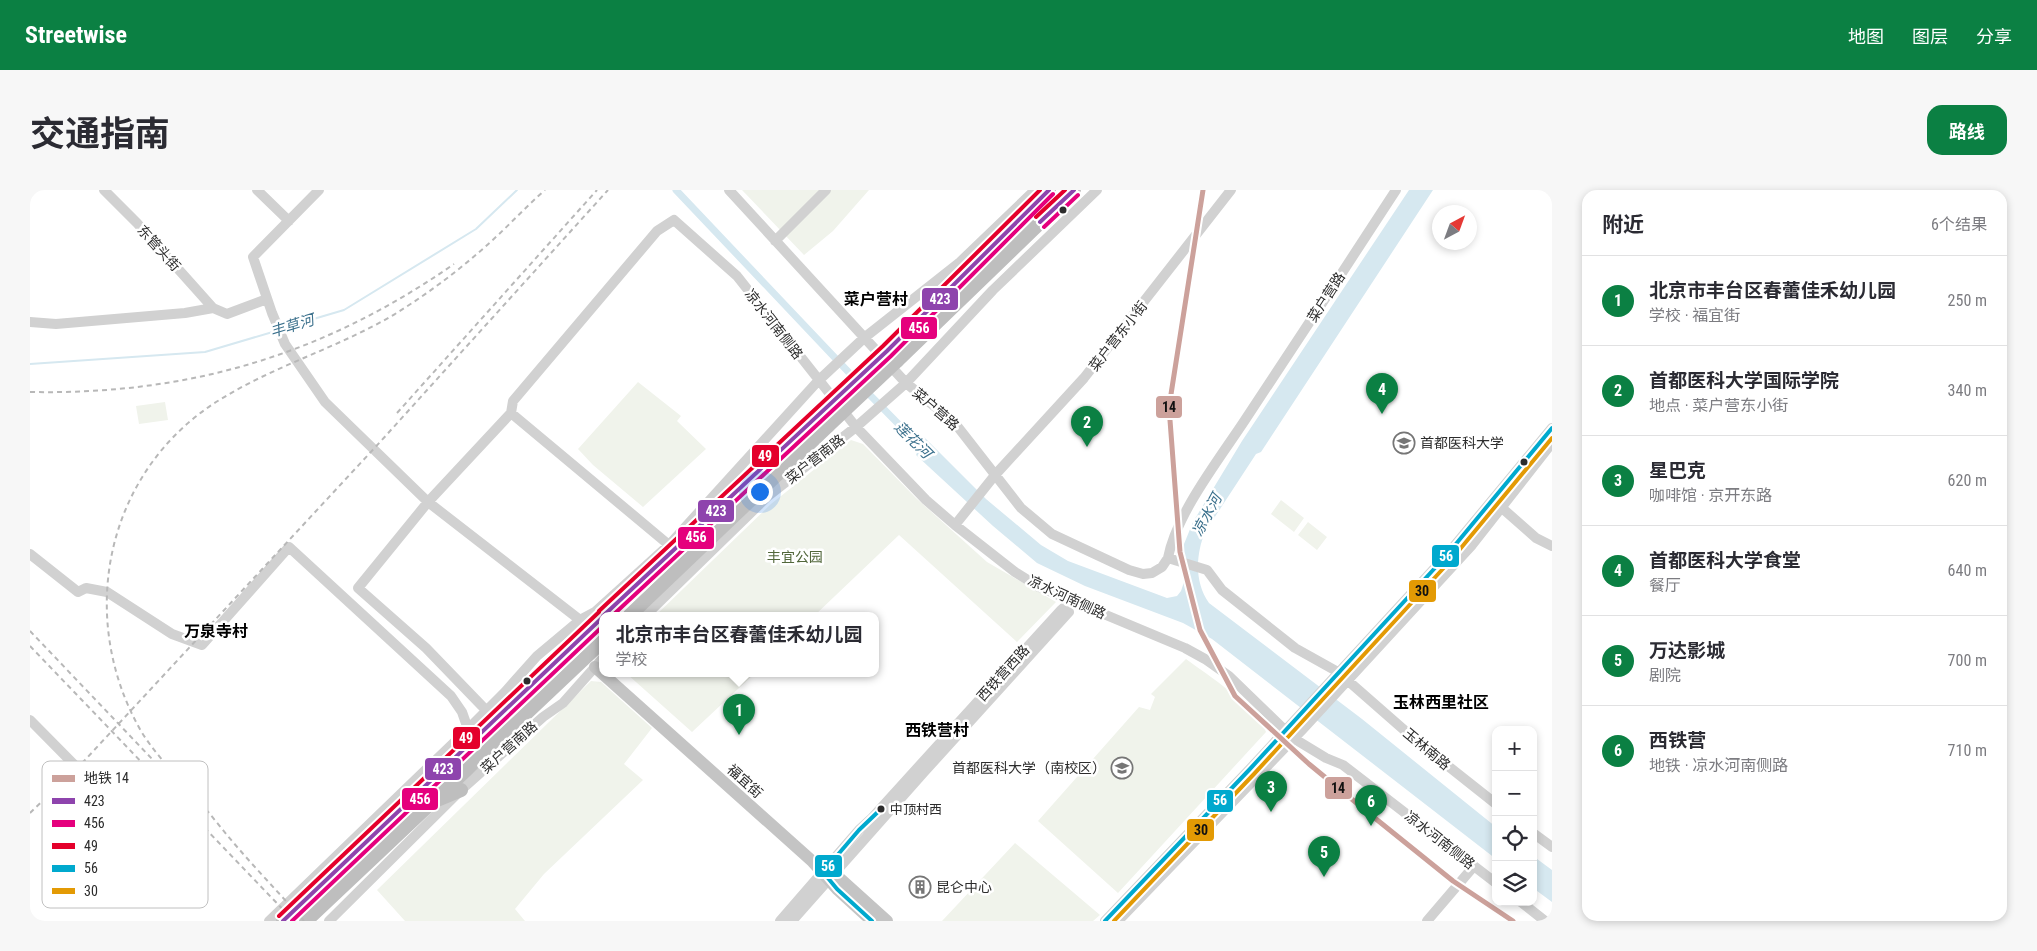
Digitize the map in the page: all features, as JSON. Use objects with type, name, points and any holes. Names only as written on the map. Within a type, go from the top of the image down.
[{"type":"highway","name":"菜户营南路","points":[[633,612],[828,426],[1049,190]]},
{"type":"highway","name":"菜户营南路","points":[[604,612],[621,599],[817,416],[892,356],[1074,190]]},
{"type":"highway","name":"菜户营南路","points":[[283,921],[599,616]]},
{"type":"highway","name":"菜户营南路","points":[[306,921],[599,645]]},
{"type":"highway","points":[[428,804],[461,790]]},
{"type":"main road","name":"福宜街","points":[[616,677],[812,861],[829,873],[837,889],[872,921]]},
{"type":"main road","name":"福宜街","points":[[617,677],[829,873],[887,921]]},
{"type":"street","name":"东管头街","points":[[104,190],[137,223],[213,308]]},
{"type":"street","points":[[257,190],[290,221]]},
{"type":"street","points":[[319,190],[253,257],[272,314],[285,344],[325,402],[428,502],[580,620]]},
{"type":"street","name":"菜户营路","points":[[729,190],[906,383],[954,422],[1027,513],[1052,534],[1087,552],[1143,574],[1152,573],[1170,559],[1171,542],[1176,529],[1206,479],[1396,190]]},
{"type":"street","points":[[775,241],[826,190]]},
{"type":"street","points":[[864,338],[959,263],[1035,190]]},
{"type":"street","points":[[906,383],[993,290],[1097,190]]},
{"type":"street","name":"菜户营东小街","points":[[955,525],[995,475],[1084,378],[1231,190]]},
{"type":"street","name":"凉水河南侧路","points":[[511,413],[513,401],[657,231],[674,220],[737,276],[856,428],[926,500],[955,525],[1015,572],[1039,586],[1069,602],[1185,648],[1205,659],[1229,676],[1326,758],[1343,765],[1492,880]]},
{"type":"street","points":[[30,322],[56,324],[185,313],[213,308],[227,314],[267,299]]},
{"type":"street","name":"菜户营南路","points":[[603,612],[668,545],[818,381],[864,338]]},
{"type":"street","name":"菜户营南路","points":[[649,612],[768,496],[856,428],[906,383]]},
{"type":"street","points":[[348,601],[428,502],[511,413],[668,545]]},
{"type":"street","points":[[1105,921],[1446,556],[1552,428]]},
{"type":"street","points":[[1118,921],[1348,680],[1472,545],[1552,443]]},
{"type":"street","points":[[1502,508],[1536,538],[1552,546]]},
{"type":"street","points":[[30,554],[78,592],[86,588],[107,592],[172,634],[202,645],[289,547],[452,696],[462,712],[468,729]]},
{"type":"street","name":"玉林南路","points":[[1170,559],[1207,570],[1222,590],[1296,648],[1338,672],[1419,743],[1492,801]]},
{"type":"street","points":[[358,588],[426,648],[482,706]]},
{"type":"street","name":"西铁营西路","points":[[780,921],[829,873],[1070,612],[1069,602]]},
{"type":"street","name":"菜户营南路","points":[[269,921],[468,729],[537,656],[580,620],[599,615]]},
{"type":"street","name":"菜户营南路","points":[[329,921],[461,790],[542,718],[563,703],[599,663]]},
{"type":"street","points":[[30,720],[71,761]]},
{"type":"street","points":[[1537,836],[1552,847]]},
{"type":"street","points":[[1427,921],[1474,866]]},
{"type":"street","name":"西铁营西路","points":[[792,921],[829,873]]},
{"type":"street","points":[[1526,906],[1545,921]]},
{"type":"green space","points":[[742,190],[869,190],[833,231],[804,255]]},
{"type":"green space","points":[[638,382],[681,416],[677,421],[706,449],[643,507],[593,465],[578,449]]},
{"type":"green space","points":[[165,402],[168,420],[139,424],[136,406]]},
{"type":"green space","name":"丰宜公园","points":[[851,440],[863,444],[916,498],[987,562],[1056,602],[1017,642],[899,535],[818,612],[659,612],[771,504]]},
{"type":"green space","points":[[1281,500],[1304,518],[1294,532],[1271,514]]},
{"type":"green space","points":[[1308,522],[1327,537],[1317,550],[1298,535]]},
{"type":"green space","points":[[1186,659],[1243,702],[1261,723],[1266,732],[1118,893],[1038,821],[1139,707],[1150,710],[1155,697],[1151,694]]},
{"type":"green space","points":[[630,677],[751,677],[692,732]]},
{"type":"green space","points":[[591,681],[601,682],[652,728],[624,764],[643,780],[544,874],[515,909],[525,921],[405,921],[377,890]]},
{"type":"green space","points":[[1015,843],[1100,915],[1093,921],[942,921]]},
{"type":"water","name":"凉水河","points":[[1409,190],[1433,190],[1261,452],[1256,454],[1205,532],[1198,559],[1198,568],[1201,586],[1209,603],[1362,719],[1492,824],[1492,856],[1212,639],[1183,623],[1085,586],[1037,563],[993,526],[916,455],[924,437],[986,499],[1041,545],[1068,561],[1167,598],[1177,596],[1181,591],[1184,582],[1184,544],[1193,522],[1242,441]]},
{"type":"water","points":[[1537,859],[1552,870],[1552,902],[1537,891]]},
{"type":"waterway","name":"丰草河","points":[[283,328],[344,310],[476,229],[517,190]]},
{"type":"waterway","name":"莲花河","points":[[676,190],[856,380]]},
{"type":"waterway","name":"丰草河","points":[[30,364],[205,352],[276,331]]},
{"type":"waterway","name":"莲花河","points":[[865,390],[926,452]]},
{"type":"railway","points":[[163,761],[141,731],[121,687],[109,640],[107,594],[113,548],[128,504],[151,464],[182,429],[221,399],[264,376],[374,326],[435,287],[497,236],[545,190]]},
{"type":"railway","points":[[397,413],[597,190]]},
{"type":"railway","points":[[84,761],[381,441],[608,190]]},
{"type":"railway","points":[[30,392],[88,391],[145,386],[199,377],[253,363],[304,345],[355,323],[405,296],[454,264]]},
{"type":"railway","points":[[30,631],[154,761]]},
{"type":"railway","points":[[30,646],[140,761]]},
{"type":"railway","points":[[30,813],[42,801]]},
{"type":"railway","points":[[208,812],[304,921]]},
{"type":"railway","points":[[208,831],[294,921]]},
{"type":"metro line","name":"14","points":[[1203,190],[1169,407],[1180,552],[1200,630],[1235,696],[1309,764],[1376,819],[1453,881],[1513,921]]},
{"type":"transit line","name":"49","points":[[599,611],[883,346],[1040,190]]},
{"type":"transit line","name":"423","points":[[607,612],[887,351],[1049,190]]},
{"type":"transit line","name":"49","points":[[1036,217],[1065,190]]},
{"type":"transit line","name":"423","points":[[1040,222],[1074,190]]},
{"type":"transit line","name":"456","points":[[616,612],[891,356],[1053,194]]},
{"type":"transit line","name":"456","points":[[1044,227],[1078,195]]},
{"type":"transit line","name":"56","points":[[1105,921],[1249,770],[1446,556],[1552,428]]},
{"type":"transit line","name":"30","points":[[1114,921],[1254,774],[1451,560],[1552,438]]},
{"type":"transit line","name":"49","points":[[279,916],[599,612]]},
{"type":"transit line","name":"423","points":[[283,921],[599,621]]},
{"type":"transit line","name":"456","points":[[292,921],[599,630]]},
{"type":"transit line","name":"56","points":[[872,921],[837,889],[823,872],[859,830],[881,809]]},
{"type":"place","name":"首都医科大学食堂","points":[[1382,414]]},
{"type":"place","name":"首都医科大学","points":[[1404,443]]},
{"type":"place","name":"首都医科大学国际学院","points":[[1087,447]]},
{"type":"place","name":"北京市丰台区春蕾佳禾幼儿园","points":[[739,735]]},
{"type":"place","name":"首都医科大学（南校区）","points":[[1122,768]]},
{"type":"place","name":"中顶村西","points":[[881,809]]},
{"type":"place","name":"星巴克","points":[[1271,812]]},
{"type":"place","name":"西铁营","points":[[1371,826]]},
{"type":"place","name":"万达影城","points":[[1324,877]]},
{"type":"place","name":"昆仑中心","points":[[920,887]]},
{"type":"district","name":"菜户营村","points":[[876,299]]},
{"type":"district","name":"万泉寺村","points":[[216,631]]},
{"type":"district","name":"玉林西里社区","points":[[1441,702]]},
{"type":"district","name":"西铁营村","points":[[937,730]]}]
